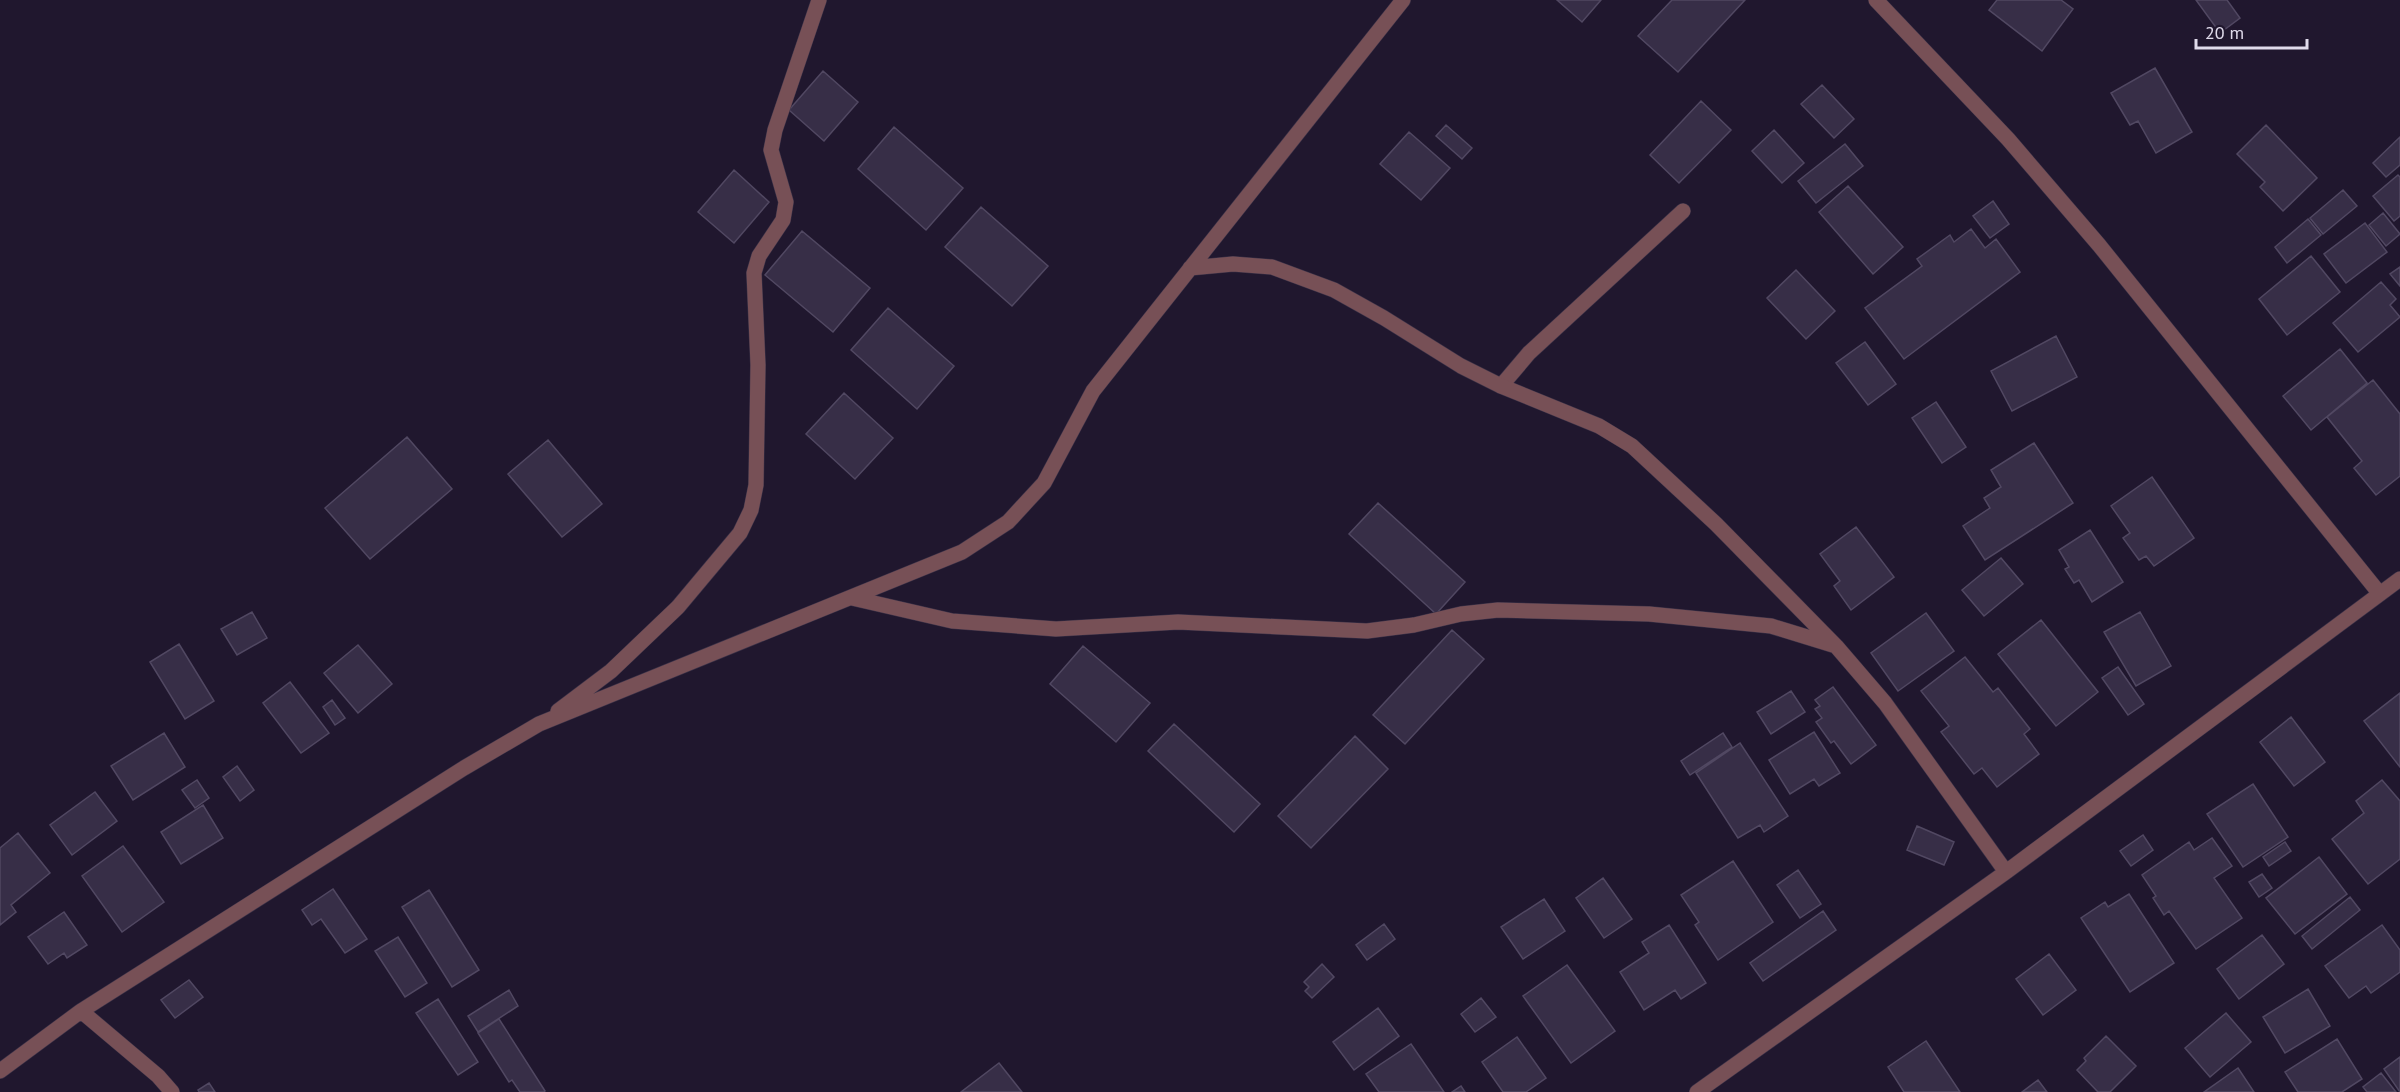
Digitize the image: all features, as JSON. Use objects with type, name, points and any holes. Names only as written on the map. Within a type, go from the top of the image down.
[{"type":"street","points":[[0,1071],[81,1011],[464,768],[539,724],[611,671],[678,607],[740,533],[751,510],[756,485],[758,365],[754,273],[759,256],[783,220],[786,202],[771,150],[775,130],[819,0]]},
{"type":"street","points":[[539,724],[962,552],[1008,522],[1044,483],[1093,391],[1403,0]]},
{"type":"street","points":[[1876,0],[2008,139],[2099,245],[2380,594]]},
{"type":"street","points":[[1501,386],[1529,353],[1683,210]]},
{"type":"street","points":[[1190,268],[1233,264],[1272,267],[1324,286],[1384,318],[1461,366],[1501,386],[1599,426],[1632,446],[1716,524],[1836,646],[1885,702],[2006,872]]},
{"type":"street","points":[[1697,1092],[2006,872],[2400,579]]},
{"type":"street","points":[[852,598],[952,621],[1056,629],[1178,622],[1367,631],[1414,625],[1461,614],[1498,610],[1649,614],[1771,626],[1836,646]]},
{"type":"street","points":[[81,1011],[158,1076],[172,1092]]},
{"type":"building","points":[[1557,0],[1601,0],[1582,22]]},
{"type":"building","points":[[1672,0],[1745,0],[1678,72],[1638,36]]},
{"type":"building","points":[[1997,0],[2061,0],[2073,9],[2042,51],[1989,10]]},
{"type":"building","points":[[2196,0],[2227,0],[2240,18],[2220,33]]},
{"type":"building","points":[[2155,68],[2192,132],[2156,153],[2138,121],[2130,125],[2111,93]]},
{"type":"building","points":[[823,71],[858,102],[824,141],[789,110]]},
{"type":"building","points":[[1822,85],[1854,119],[1834,138],[1801,104]]},
{"type":"building","points":[[1701,101],[1731,130],[1679,183],[1650,155]]},
{"type":"building","points":[[1446,125],[1472,148],[1462,159],[1436,136]]},
{"type":"building","points":[[2266,125],[2317,178],[2283,211],[2260,187],[2265,182],[2237,154]]},
{"type":"building","points":[[894,127],[963,188],[926,230],[858,169]]},
{"type":"building","points":[[1774,130],[1804,163],[1782,183],[1752,151]]},
{"type":"building","points":[[1409,132],[1450,168],[1421,200],[1380,164]]},
{"type":"building","points":[[2400,137],[2400,165],[2386,177],[2373,163]]},
{"type":"building","points":[[1845,144],[1863,166],[1816,203],[1798,181]]},
{"type":"building","points":[[734,170],[769,202],[734,243],[698,212]]},
{"type":"building","points":[[2398,175],[2400,177],[2400,216],[2394,221],[2373,196]]},
{"type":"building","points":[[1848,186],[1903,247],[1873,274],[1819,212]]},
{"type":"building","points":[[2343,190],[2357,206],[2323,234],[2310,218]]},
{"type":"building","points":[[1993,201],[2009,224],[1990,238],[1973,216]]},
{"type":"building","points":[[981,207],[1048,266],[1012,306],[945,247]]},
{"type":"building","points":[[2383,213],[2400,234],[2386,246],[2369,225]]},
{"type":"building","points":[[2308,219],[2321,235],[2287,263],[2275,247]]},
{"type":"building","points":[[2365,223],[2387,252],[2346,283],[2324,254]]},
{"type":"building","points":[[1971,229],[1985,248],[1996,239],[2020,272],[1904,359],[1865,308],[1922,266],[1917,259],[1950,235],[1954,242]]},
{"type":"building","points":[[802,231],[870,288],[833,332],[765,275]]},
{"type":"building","points":[[2311,256],[2340,292],[2287,335],[2259,299]]},
{"type":"building","points":[[2400,267],[2400,286],[2390,274]]},
{"type":"building","points":[[1796,270],[1835,311],[1806,339],[1767,298]]},
{"type":"building","points":[[2381,282],[2396,299],[2390,305],[2400,317],[2358,352],[2333,323]]},
{"type":"building","points":[[888,308],[954,366],[917,409],[851,350]]},
{"type":"building","points":[[2056,336],[2077,377],[2012,411],[1991,371]]},
{"type":"building","points":[[1865,342],[1896,384],[1868,405],[1836,363]]},
{"type":"building","points":[[2340,349],[2367,383],[2311,430],[2283,396]]},
{"type":"building","points":[[2373,380],[2400,414],[2400,476],[2376,495],[2354,468],[2362,461],[2327,417]]},
{"type":"building","points":[[844,393],[893,438],[855,479],[806,434]]},
{"type":"building","points":[[1936,402],[1966,447],[1942,463],[1912,418]]},
{"type":"building","points":[[407,437],[452,489],[370,559],[325,508]]},
{"type":"building","points":[[548,440],[602,504],[562,537],[508,474]]},
{"type":"building","points":[[2034,443],[2073,503],[1985,560],[1963,526],[1990,508],[1984,498],[2001,487],[1991,470]]},
{"type":"building","points":[[2152,477],[2194,538],[2154,566],[2146,556],[2139,560],[2123,538],[2130,533],[2111,506]]},
{"type":"building","points":[[1378,503],[1465,582],[1436,614],[1349,534]]},
{"type":"building","points":[[1856,527],[1894,577],[1851,610],[1834,586],[1840,581],[1820,554]]},
{"type":"building","points":[[2090,530],[2123,582],[2092,602],[2079,580],[2074,583],[2065,569],[2069,567],[2059,550]]},
{"type":"building","points":[[2001,558],[2023,584],[1984,616],[1962,590]]},
{"type":"building","points":[[252,612],[267,638],[237,655],[221,629]]},
{"type":"building","points":[[2140,612],[2171,666],[2136,686],[2104,632]]},
{"type":"building","points":[[1926,613],[1954,651],[1898,691],[1871,653]]},
{"type":"building","points":[[2041,620],[2098,692],[2056,726],[1998,654]]},
{"type":"building","points":[[1452,630],[1484,659],[1405,744],[1373,715]]},
{"type":"building","points":[[179,644],[214,701],[185,719],[150,662]]},
{"type":"building","points":[[358,645],[392,684],[358,713],[324,673]]},
{"type":"building","points":[[1083,646],[1150,703],[1116,742],[1050,684]]},
{"type":"building","points":[[1965,657],[1993,692],[1998,688],[2030,729],[2024,734],[2039,754],[1997,787],[1982,768],[1974,774],[1941,732],[1949,726],[1921,691]]},
{"type":"building","points":[[2118,667],[2144,704],[2128,715],[2102,678]]},
{"type":"building","points":[[290,682],[329,733],[301,753],[263,703]]},
{"type":"building","points":[[1833,687],[1876,745],[1851,764],[1834,741],[1831,743],[1816,722],[1822,718],[1815,709],[1820,706],[1815,700]]},
{"type":"building","points":[[1791,691],[1805,712],[1771,734],[1757,712]]},
{"type":"building","points":[[2400,693],[2400,767],[2364,721]]},
{"type":"building","points":[[332,700],[345,718],[335,725],[323,707]]},
{"type":"building","points":[[2291,717],[2325,762],[2294,786],[2260,742]]},
{"type":"building","points":[[1174,724],[1260,804],[1234,832],[1148,751]]},
{"type":"building","points":[[1814,732],[1840,773],[1819,786],[1814,779],[1790,794],[1769,760]]},
{"type":"building","points":[[164,733],[185,767],[133,800],[111,766]]},
{"type":"building","points":[[1723,733],[1732,747],[1690,775],[1681,761]]},
{"type":"building","points":[[1355,736],[1388,769],[1311,848],[1278,816]]},
{"type":"building","points":[[1740,743],[1788,816],[1764,832],[1760,825],[1738,838],[1696,773]]},
{"type":"building","points":[[237,766],[254,790],[240,801],[223,777]]},
{"type":"building","points":[[197,780],[209,798],[195,808],[182,790]]},
{"type":"building","points":[[2382,780],[2400,801],[2400,859],[2368,884],[2332,839],[2364,813],[2356,801]]},
{"type":"building","points":[[2253,784],[2288,837],[2243,867],[2207,814]]},
{"type":"building","points":[[95,792],[117,821],[72,855],[50,825]]},
{"type":"building","points":[[203,805],[223,838],[181,864],[161,832]]},
{"type":"building","points":[[1917,826],[1954,842],[1944,865],[1907,850]]},
{"type":"building","points":[[18,833],[50,873],[11,905],[16,912],[0,925],[0,848]]},
{"type":"building","points":[[2143,835],[2153,850],[2131,866],[2120,851]]},
{"type":"building","points":[[2212,838],[2232,866],[2214,878],[2242,918],[2196,949],[2169,911],[2164,915],[2153,898],[2156,896],[2142,875],[2189,842],[2194,850]]},
{"type":"building","points":[[2285,842],[2291,851],[2269,866],[2263,857]]},
{"type":"building","points":[[123,846],[164,902],[122,932],[82,876]]},
{"type":"building","points":[[2319,857],[2347,894],[2295,934],[2266,898]]},
{"type":"building","points":[[1733,861],[1773,922],[1718,960],[1695,925],[1699,922],[1681,895]]},
{"type":"building","points":[[1798,870],[1821,904],[1800,918],[1777,885]]},
{"type":"building","points":[[2262,874],[2272,888],[2259,897],[2249,882]]},
{"type":"building","points":[[1603,878],[1632,919],[1604,938],[1576,898]]},
{"type":"building","points":[[333,889],[367,939],[345,953],[321,919],[312,925],[302,910]]},
{"type":"building","points":[[429,890],[479,970],[452,987],[402,907]]},
{"type":"building","points":[[2129,894],[2174,963],[2130,992],[2081,918],[2105,902],[2108,907]]},
{"type":"building","points":[[2350,897],[2360,910],[2312,949],[2302,936]]},
{"type":"building","points":[[1544,899],[1565,931],[1523,959],[1501,927]]},
{"type":"building","points":[[1823,911],[1836,930],[1763,981],[1750,963]]},
{"type":"building","points":[[64,912],[87,945],[67,958],[64,953],[48,964],[28,937]]},
{"type":"building","points":[[1384,924],[1395,939],[1367,960],[1356,945]]},
{"type":"building","points":[[1669,925],[1706,983],[1681,999],[1675,990],[1644,1010],[1620,972],[1649,953],[1642,942]]},
{"type":"building","points":[[2382,925],[2400,950],[2400,972],[2371,993],[2366,986],[2349,998],[2325,966]]},
{"type":"building","points":[[2262,935],[2284,964],[2239,999],[2217,969]]},
{"type":"building","points":[[398,937],[427,983],[405,997],[375,951]]},
{"type":"building","points":[[2049,954],[2076,990],[2043,1015],[2016,979]]},
{"type":"building","points":[[1322,964],[1334,977],[1312,998],[1305,991],[1309,987],[1304,982]]},
{"type":"building","points":[[1567,965],[1615,1031],[1571,1063],[1523,996]]},
{"type":"building","points":[[189,980],[203,997],[175,1018],[161,1000]]},
{"type":"building","points":[[2308,989],[2330,1026],[2285,1053],[2263,1017]]},
{"type":"building","points":[[509,990],[518,1006],[478,1032],[468,1016]]},
{"type":"building","points":[[1481,998],[1496,1017],[1475,1032],[1461,1014]]},
{"type":"building","points":[[438,999],[478,1062],[458,1075],[416,1013]]},
{"type":"building","points":[[1378,1008],[1399,1036],[1354,1070],[1333,1042]]},
{"type":"building","points":[[2226,1013],[2251,1042],[2210,1077],[2185,1048]]},
{"type":"building","points":[[499,1019],[544,1092],[520,1092],[512,1080],[509,1082],[478,1033]]},
{"type":"building","points":[[2106,1036],[2136,1066],[2110,1092],[2098,1092],[2077,1070],[2086,1061],[2084,1058]]},
{"type":"building","points":[[1517,1037],[1546,1078],[1526,1092],[1503,1092],[1482,1062]]},
{"type":"building","points":[[2337,1039],[2362,1079],[2342,1092],[2298,1092],[2285,1072]]},
{"type":"building","points":[[1926,1041],[1960,1092],[1904,1092],[1888,1067]]},
{"type":"building","points":[[1411,1044],[1444,1092],[1379,1092],[1366,1074]]},
{"type":"building","points":[[2400,1057],[2400,1092],[2384,1069]]},
{"type":"building","points":[[999,1063],[1022,1092],[961,1092]]},
{"type":"building","points":[[2238,1068],[2254,1092],[2204,1092]]},
{"type":"building","points":[[2381,1073],[2396,1092],[2367,1092],[2363,1087]]},
{"type":"building","points":[[2038,1080],[2047,1092],[2022,1092]]},
{"type":"building","points":[[209,1083],[215,1092],[199,1092],[198,1090]]},
{"type":"building","points":[[1461,1086],[1465,1092],[1452,1092]]}]
